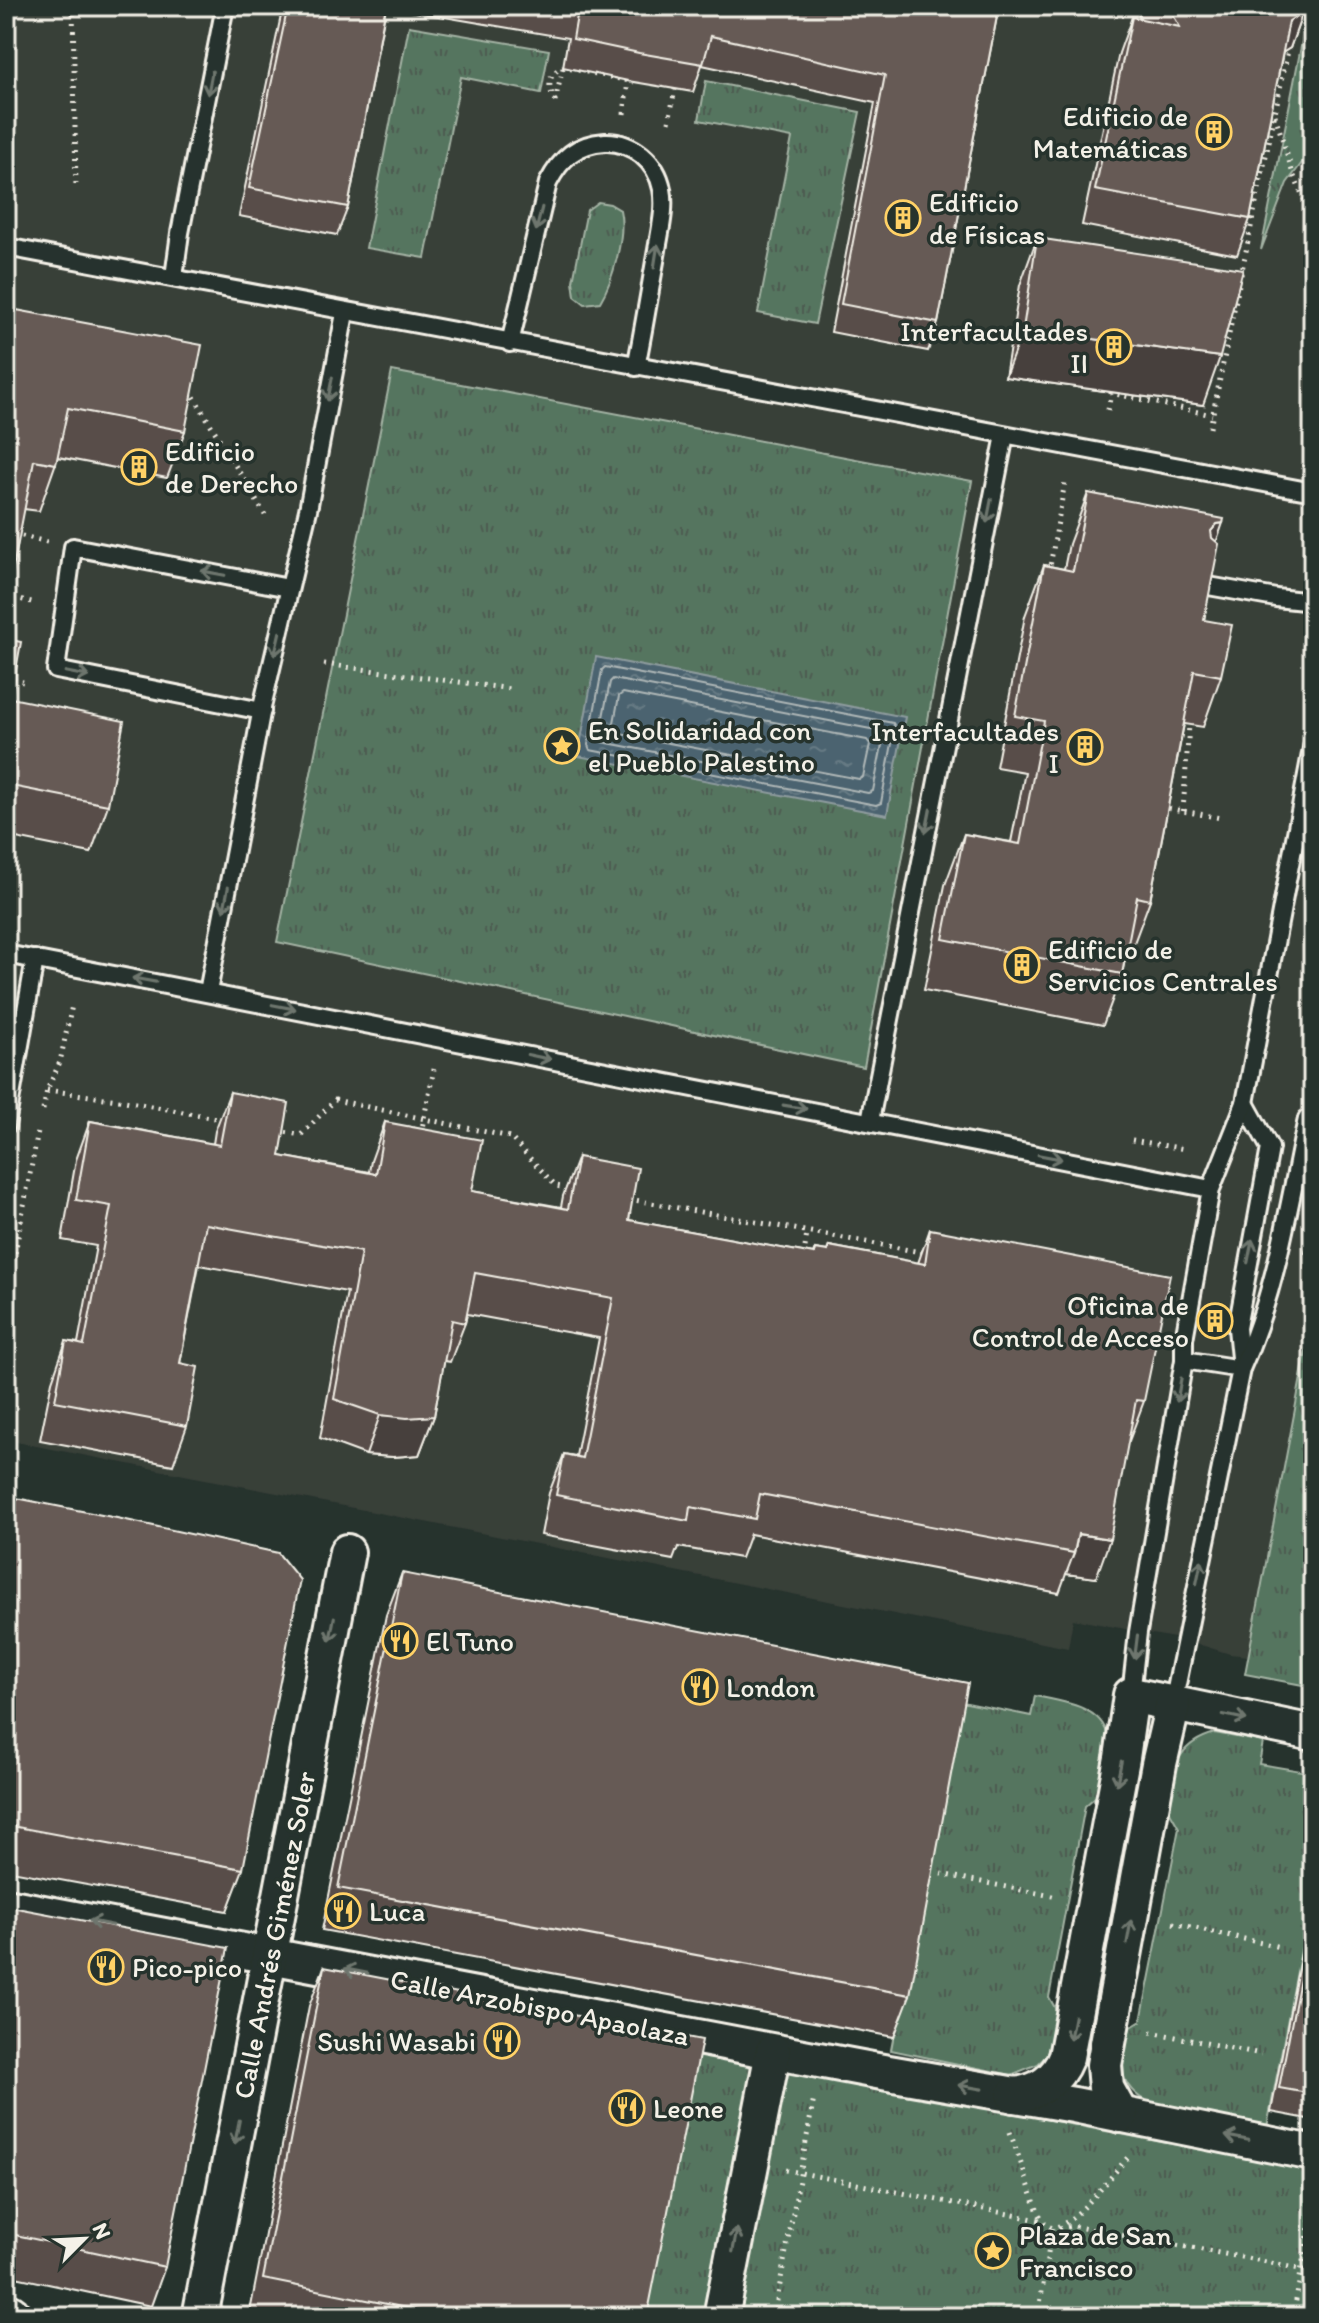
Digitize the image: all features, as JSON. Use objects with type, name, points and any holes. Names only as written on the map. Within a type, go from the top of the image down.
[{"type":"street","name":"Calle Andrés Giménez Soler","points":[[200,2317],[347,1552]]},
{"type":"street","points":[[1010,2110],[1024,2094],[1056,2077],[1066,2057],[1131,1695],[1313,1733]]},
{"type":"street","points":[[1121,2115],[1106,2088],[1104,2065],[1159,1764],[1173,1704]]},
{"type":"street","name":"Calle Arzobispo Apaolaza","points":[[6,1906],[773,2052],[1010,2110],[1074,2105],[1313,2153]]},
{"type":"street","points":[[721,2317],[773,2052]]},
{"type":"lane","points":[[174,277],[225,6]]},
{"type":"lane","points":[[510,343],[548,183],[558,164],[575,149],[591,143],[613,142],[633,148],[647,159],[663,189],[662,213],[636,367]]},
{"type":"lane","points":[[6,247],[174,277],[345,313],[1313,492]]},
{"type":"lane","points":[[208,992],[262,711],[308,510],[345,313]]},
{"type":"lane","points":[[870,1121],[1005,435]]},
{"type":"lane","points":[[262,711],[56,670],[73,547],[289,588]]},
{"type":"lane","points":[[1203,585],[1313,602]]},
{"type":"lane","points":[[1131,1695],[1138,1632],[1184,1360],[1184,1339],[1211,1189],[1245,1103],[1313,743]]},
{"type":"lane","points":[[6,954],[1211,1189]]},
{"type":"lane","points":[[6,1125],[35,959]]},
{"type":"lane","points":[[1241,1369],[1237,1328],[1270,1148],[1245,1103]]},
{"type":"lane","points":[[1173,1704],[1241,1369],[1259,1330],[1271,1290],[1307,1119]]},
{"type":"lane","points":[[1184,1360],[1241,1369]]},
{"type":"path","points":[[73,6],[76,189]]},
{"type":"path","points":[[1210,428],[1292,36]]},
{"type":"path","points":[[563,67],[558,90],[555,101],[548,88],[551,78],[563,67]]},
{"type":"path","points":[[563,67],[644,84]]},
{"type":"path","points":[[624,114],[628,81]]},
{"type":"path","points":[[660,86],[675,89],[669,122]]},
{"type":"path","points":[[1274,112],[1293,174],[1305,201]]},
{"type":"path","points":[[189,389],[265,515]]},
{"type":"path","points":[[1108,410],[1111,393],[1212,415]]},
{"type":"path","points":[[1048,580],[1065,482]]},
{"type":"path","points":[[13,534],[48,542]]},
{"type":"path","points":[[6,596],[37,603]]},
{"type":"path","points":[[324,664],[511,689]]},
{"type":"path","points":[[6,678],[23,682]]},
{"type":"path","points":[[1183,811],[1189,725]]},
{"type":"path","points":[[982,734],[1007,737]]},
{"type":"path","points":[[1160,807],[1221,818]]},
{"type":"path","points":[[1112,982],[1143,990]]},
{"type":"path","points":[[6,1300],[47,1090],[60,1062],[72,1005]]},
{"type":"path","points":[[421,1135],[434,1069]]},
{"type":"path","points":[[47,1090],[227,1121]]},
{"type":"path","points":[[271,1129],[301,1135],[335,1100],[510,1137],[556,1186],[587,1191]]},
{"type":"path","points":[[618,1197],[930,1254]]},
{"type":"path","points":[[803,1263],[807,1233]]},
{"type":"path","points":[[941,1874],[1061,1898]]},
{"type":"path","points":[[1173,1923],[1280,1947]]},
{"type":"path","points":[[1151,2032],[1261,2054]]},
{"type":"path","points":[[774,2317],[815,2093]]},
{"type":"path","points":[[1010,2110],[1038,2212],[1045,2224]]},
{"type":"path","points":[[1038,2317],[1056,2228],[1073,2217],[1136,2148]]},
{"type":"path","points":[[750,2163],[1039,2220],[1056,2228],[1072,2226],[1313,2272]]},
{"type":"path","points":[[1293,2317],[1313,2205]]},
{"type":"shaded area","points":[[6,6],[1313,6],[1313,1687],[1245,1674],[1249,1656],[1230,1654],[1185,1640],[1073,1619],[1068,1648],[6,1440]]},
{"type":"green space","points":[[1309,6],[1313,6],[1313,148],[1287,183],[1261,250]]},
{"type":"green space","points":[[409,26],[549,50],[541,93],[461,77],[425,258],[366,248]]},
{"type":"green space","points":[[706,81],[860,112],[815,324],[758,313],[792,138],[699,120]]},
{"type":"green space","points":[[598,202],[620,210],[620,244],[614,270],[600,302],[585,304],[575,296],[573,281],[587,210]]},
{"type":"green space","points":[[392,371],[972,481],[864,1067],[277,942]]},
{"type":"green space","points":[[1313,1314],[1313,1687],[1245,1674]]},
{"type":"green space","points":[[1035,1696],[1071,1704],[1093,1714],[1107,1732],[1109,1745],[1103,1790],[1085,1806],[1049,1997],[1060,2017],[1052,2050],[1038,2064],[1011,2075],[891,2050],[957,1701],[1031,1716]]},
{"type":"green space","points":[[1215,1733],[1263,1742],[1259,1764],[1313,1773],[1313,1889],[1267,2127],[1148,2102],[1131,2089],[1121,2064],[1122,2033],[1141,2021],[1179,1828],[1167,1807],[1175,1770],[1183,1752],[1191,1744]]},
{"type":"green space","name":"Plaza de San Francisco","points":[[696,2051],[1313,2171],[1313,2317],[644,2317]]},
{"type":"water","points":[[596,657],[905,717],[887,815],[578,756]]},
{"type":"building","points":[[288,6],[386,6],[348,207],[249,188]]},
{"type":"building","name":"Edificio de Físicas","points":[[555,6],[999,6],[938,323],[841,304],[885,75],[711,36],[703,64],[639,53],[573,39],[578,10]]},
{"type":"building","name":"Edificio de Matemáticas","points":[[1168,6],[1299,6],[1303,12],[1289,21],[1250,219],[1095,190],[1132,17],[1180,27]]},
{"type":"building","points":[[1037,238],[1243,269],[1220,357],[1023,329]]},
{"type":"building","points":[[6,308],[202,345],[185,431],[68,408],[56,464],[34,460],[6,605]]},
{"type":"building","name":"Interfacultades I","points":[[1088,493],[1224,519],[1211,531],[1212,538],[1219,544],[1204,620],[1232,625],[1221,676],[1194,671],[1150,900],[1137,897],[1122,974],[943,939],[964,834],[1020,844],[1044,721],[1015,716],[1044,565],[1073,571]]},
{"type":"building","points":[[6,639],[21,642],[11,698],[124,721],[108,805],[6,785]]},
{"type":"building","points":[[230,1092],[289,1103],[280,1156],[376,1174],[385,1122],[482,1140],[472,1191],[568,1209],[578,1157],[638,1168],[629,1220],[814,1254],[815,1249],[828,1251],[829,1246],[925,1264],[930,1229],[1170,1275],[1144,1401],[1136,1400],[1110,1539],[1078,1534],[1074,1553],[760,1494],[755,1519],[690,1507],[688,1521],[556,1495],[564,1454],[582,1458],[613,1298],[475,1273],[465,1323],[452,1320],[434,1416],[407,1418],[380,1415],[334,1399],[361,1252],[206,1224],[180,1363],[198,1367],[187,1426],[55,1401],[66,1341],[84,1345],[111,1206],[76,1200],[90,1121],[220,1145]]},
{"type":"building","points":[[6,1496],[278,1553],[300,1580],[243,1869],[6,1825]]},
{"type":"building","points":[[402,1573],[968,1683],[910,1995],[338,1888]]},
{"type":"building","points":[[6,1906],[228,1948],[165,2267],[6,2233]]},
{"type":"building","points":[[1313,1912],[1313,2094],[1279,2088]]},
{"type":"building","points":[[324,1967],[702,2040],[647,2317],[451,2317],[263,2279]]},
{"type":"place","name":"Edificio de Matemáticas","points":[[1214,132]]},
{"type":"place","name":"Edificio de Físicas","points":[[903,218]]},
{"type":"place","name":"Interfacultades II","points":[[1114,347]]},
{"type":"place","name":"Edificio de Derecho","points":[[139,467]]},
{"type":"place","name":"En Solidaridad con el Pueblo Palestino","points":[[562,746]]},
{"type":"place","name":"Interfacultades I","points":[[1085,747]]},
{"type":"place","name":"Edificio de Servicios Centrales","points":[[1022,965]]},
{"type":"place","name":"Oficina de Control de Acceso","points":[[1215,1321]]},
{"type":"place","name":"El Tuno","points":[[400,1641]]},
{"type":"place","name":"London","points":[[700,1687]]},
{"type":"place","name":"Luca","points":[[343,1911]]},
{"type":"place","name":"Pico-pico","points":[[106,1967]]},
{"type":"place","name":"Sushi Wasabi","points":[[502,2041]]},
{"type":"place","name":"Leone","points":[[627,2108]]},
{"type":"place","name":"Plaza de San Francisco","points":[[993,2251]]}]
